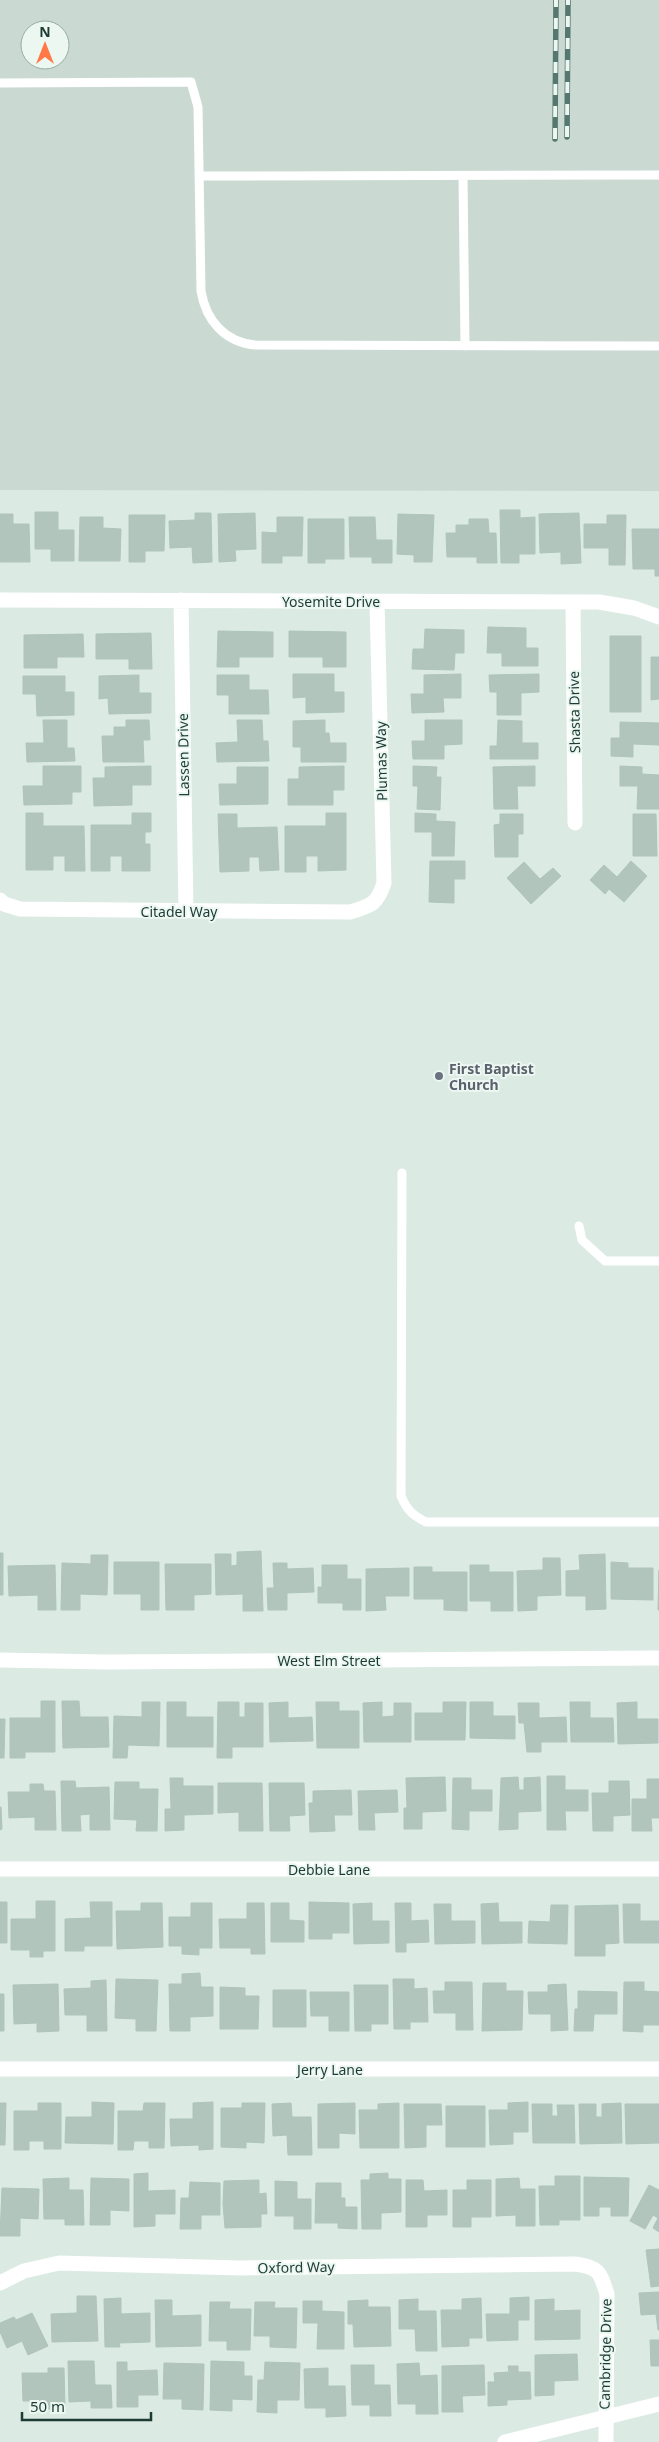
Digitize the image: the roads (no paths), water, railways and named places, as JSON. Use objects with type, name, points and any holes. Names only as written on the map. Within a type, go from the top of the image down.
[{"type":"street","name":"Yosemite Drive","points":[[0,600],[573,602],[617,604],[659,617]]},
{"type":"street","name":"Lassen Drive","points":[[181,600],[186,911]]},
{"type":"street","name":"Plumas Way","points":[[360,909],[369,906],[380,898],[384,883],[377,602]]},
{"type":"street","name":"Shasta Drive","points":[[573,602],[575,823]]},
{"type":"street","name":"Citadel Way","points":[[0,900],[4,904],[20,909],[350,912],[360,909]]},
{"type":"street","name":"West Elm Street","points":[[0,1660],[116,1662],[659,1658]]},
{"type":"street","name":"Debbie Lane","points":[[0,1869],[659,1868]]},
{"type":"street","name":"Jerry Lane","points":[[0,2069],[659,2069]]},
{"type":"street","name":"Oxford Way","points":[[0,2283],[24,2271],[59,2263],[240,2268],[575,2264],[591,2266],[595,2270]]},
{"type":"street","name":"Cambridge Drive","points":[[595,2270],[601,2274],[607,2294],[606,2442]]},
{"type":"street","points":[[505,2442],[659,2404]]},
{"type":"lane","points":[[0,83],[191,82],[198,106],[202,301],[214,324],[231,339],[255,346],[659,346]]},
{"type":"lane","points":[[199,176],[659,175]]},
{"type":"lane","points":[[463,176],[465,346]]},
{"type":"lane","points":[[402,1173],[402,1496],[406,1508],[412,1515],[426,1522],[659,1522]]},
{"type":"lane","points":[[579,1226],[582,1240],[605,1261],[659,1261]]},
{"type":"railway","points":[[555,139],[556,0]]},
{"type":"railway","points":[[567,137],[568,0]]},
{"type":"place","name":"First Baptist Church","points":[[439,1076]]}]
